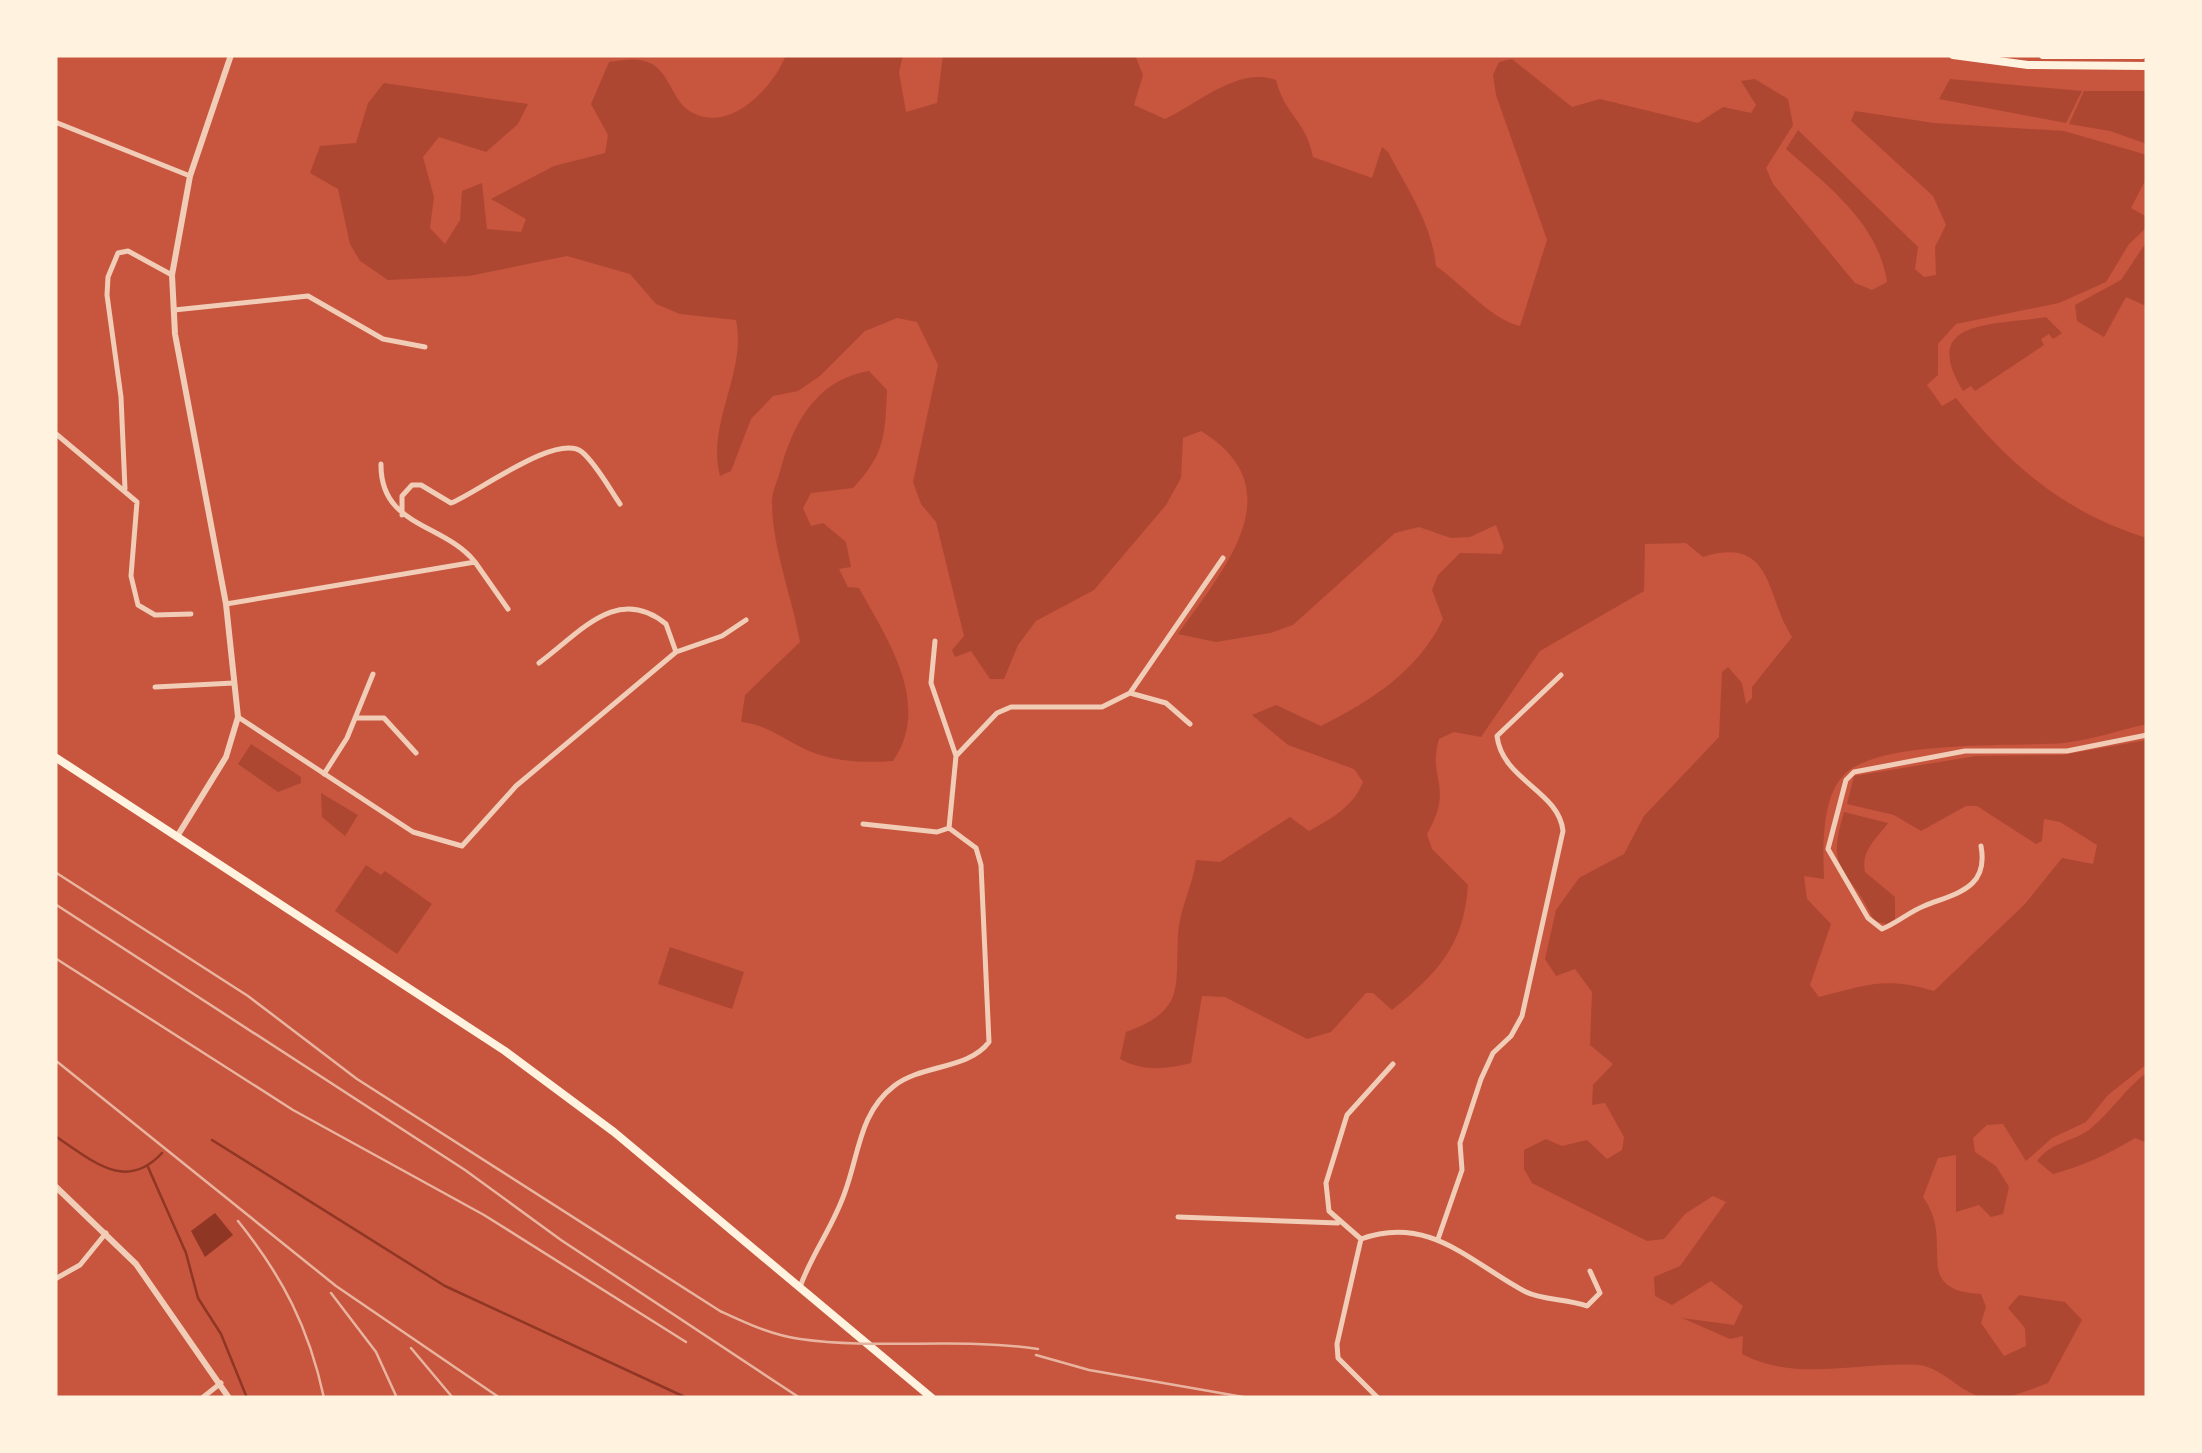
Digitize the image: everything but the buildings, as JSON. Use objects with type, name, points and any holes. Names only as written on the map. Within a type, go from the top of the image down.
[{"type":"main road","points":[[1952,55],[2028,65],[2147,66]]},
{"type":"main road","points":[[2044,55],[2142,55]]},
{"type":"main road","points":[[55,757],[505,1051],[614,1132],[932,1398]]},
{"type":"street","points":[[178,834],[226,757],[238,717],[226,604],[174,310],[172,276],[190,176],[232,55]]},
{"type":"street","points":[[55,122],[190,176]]},
{"type":"street","points":[[125,489],[121,398],[108,276],[118,254],[128,251],[172,276]]},
{"type":"street","points":[[174,310],[308,296],[383,338],[425,347]]},
{"type":"street","points":[[55,433],[125,489],[140,512],[131,576],[134,598],[155,615],[191,614]]},
{"type":"street","points":[[402,515],[402,496],[412,485],[456,502],[504,474],[568,448],[583,453],[620,504]]},
{"type":"street","points":[[382,464],[382,486],[402,515],[462,546],[508,609]]},
{"type":"street","points":[[956,756],[1004,709],[1102,707],[1130,694],[1224,558]]},
{"type":"street","points":[[226,604],[474,562]]},
{"type":"street","points":[[539,662],[607,612],[624,606],[639,607],[666,624],[676,652]]},
{"type":"street","points":[[238,717],[413,832],[462,846],[516,786],[676,652],[722,636],[746,620]]},
{"type":"street","points":[[935,641],[931,683],[956,756],[949,828]]},
{"type":"street","points":[[324,774],[356,718],[373,674]]},
{"type":"street","points":[[1438,1238],[1462,1170],[1460,1143],[1480,1079],[1493,1052],[1512,1036],[1522,1016],[1563,831],[1558,813],[1504,760],[1497,736],[1560,675]]},
{"type":"street","points":[[155,687],[234,683]]},
{"type":"street","points":[[1130,694],[1166,703],[1190,724]]},
{"type":"street","points":[[356,718],[384,718],[416,753]]},
{"type":"street","points":[[1980,846],[1984,864],[1966,891],[1919,908],[1882,929],[1868,918],[1828,849],[1846,780],[1854,772],[1966,751],[2067,751],[2147,734]]},
{"type":"street","points":[[863,824],[937,832],[949,828]]},
{"type":"street","points":[[800,1287],[810,1258],[846,1190],[860,1134],[873,1109],[891,1088],[918,1070],[965,1060],[990,1042],[979,854],[949,828]]},
{"type":"street","points":[[1393,1064],[1347,1115],[1324,1197],[1338,1223],[1361,1239],[1400,1234],[1438,1238],[1529,1294],[1586,1306],[1600,1293],[1590,1271]]},
{"type":"street","points":[[55,1186],[136,1264],[229,1398]]},
{"type":"street","points":[[1178,1217],[1338,1223]]},
{"type":"street","points":[[55,1279],[80,1265],[106,1234]]},
{"type":"street","points":[[1361,1239],[1337,1344],[1338,1358],[1378,1398]]},
{"type":"street","points":[[202,1398],[220,1383]]},
{"type":"shaded area","points":[[786,55],[903,55],[899,72],[906,112],[937,103],[943,55],[1135,55],[1143,75],[1134,105],[1165,119],[1232,82],[1262,77],[1276,80],[1306,134],[1313,157],[1372,178],[1382,147],[1388,152],[1424,221],[1436,266],[1488,309],[1520,326],[1547,240],[1496,95],[1493,75],[1499,62],[1512,59],[1572,107],[1600,99],[1698,123],[1723,107],[1751,113],[1756,105],[1741,81],[1755,79],[1788,99],[1793,125],[1766,168],[1773,184],[1855,283],[1872,290],[1887,282],[1882,261],[1849,208],[1786,149],[1798,130],[1918,247],[1915,269],[1924,277],[1936,275],[1935,247],[1946,225],[1933,196],[1851,121],[1855,111],[1934,123],[2064,131],[2147,155],[2147,177],[2131,208],[2147,217],[2147,227],[2129,244],[2106,282],[2059,303],[1956,324],[1938,344],[1938,375],[1927,385],[1942,406],[1956,398],[2018,465],[2064,500],[2117,528],[2147,538],[2147,724],[2064,743],[1915,750],[1861,763],[1844,775],[1831,797],[1825,824],[1824,879],[1804,876],[1807,899],[1831,924],[1810,985],[1819,997],[1889,983],[1934,991],[2025,904],[2062,858],[2093,864],[2097,845],[2060,822],[2044,819],[2042,841],[2036,844],[1977,806],[1966,806],[1921,831],[1894,815],[1847,804],[1854,776],[1976,756],[2062,755],[2147,740],[2147,1064],[2108,1095],[2086,1122],[2052,1138],[2026,1161],[2003,1124],[1987,1125],[1973,1138],[1975,1152],[1996,1166],[2009,1187],[2003,1214],[1991,1217],[1979,1205],[1956,1212],[1956,1155],[1938,1158],[1923,1197],[1936,1231],[1940,1274],[1946,1284],[1959,1291],[1981,1294],[1986,1307],[1981,1323],[2004,1356],[2026,1346],[2025,1328],[2008,1308],[2019,1295],[2065,1302],[2082,1320],[2048,1383],[2011,1396],[1988,1398],[1919,1365],[1806,1369],[1763,1363],[1742,1354],[1743,1336],[1730,1339],[1682,1318],[1734,1325],[1743,1306],[1711,1281],[1672,1305],[1655,1296],[1654,1277],[1680,1266],[1726,1202],[1713,1196],[1685,1214],[1664,1239],[1647,1241],[1532,1183],[1524,1169],[1524,1150],[1546,1139],[1562,1146],[1587,1140],[1607,1159],[1622,1150],[1624,1137],[1605,1103],[1592,1105],[1593,1085],[1613,1064],[1590,1045],[1592,992],[1575,969],[1556,976],[1545,959],[1556,910],[1579,878],[1624,854],[1644,816],[1719,737],[1722,672],[1728,667],[1742,683],[1746,704],[1752,698],[1752,687],[1792,637],[1764,573],[1755,562],[1743,554],[1726,552],[1703,557],[1686,543],[1645,544],[1644,591],[1540,651],[1481,737],[1454,732],[1439,739],[1439,804],[1427,834],[1432,849],[1468,885],[1465,906],[1461,925],[1446,956],[1392,1010],[1373,993],[1366,993],[1331,1032],[1307,1039],[1225,997],[1202,996],[1191,1063],[1164,1068],[1137,1066],[1120,1059],[1126,1032],[1159,1015],[1173,995],[1179,925],[1196,860],[1220,862],[1290,817],[1309,831],[1348,805],[1363,782],[1354,769],[1288,745],[1252,715],[1276,705],[1321,726],[1391,683],[1433,638],[1443,619],[1432,590],[1438,575],[1460,553],[1501,554],[1504,547],[1496,525],[1470,537],[1451,538],[1419,527],[1395,533],[1293,625],[1270,633],[1216,642],[1178,634],[1230,557],[1242,530],[1247,504],[1244,478],[1229,454],[1201,431],[1183,438],[1181,478],[1166,505],[1094,590],[1036,621],[1018,645],[1004,679],[990,679],[971,651],[955,657],[952,650],[964,636],[936,522],[921,504],[913,482],[938,365],[917,322],[897,318],[865,331],[820,376],[798,391],[773,396],[751,419],[731,471],[720,476],[718,437],[736,359],[736,320],[680,314],[656,304],[630,274],[567,256],[469,276],[388,280],[360,261],[350,244],[338,189],[310,173],[320,146],[356,143],[368,103],[384,83],[528,104],[518,124],[486,152],[439,137],[423,157],[434,197],[430,228],[445,244],[460,220],[462,191],[482,183],[487,229],[521,232],[526,219],[491,199],[554,166],[605,153],[608,135],[591,104],[609,62],[650,63],[660,70],[688,110],[703,117],[718,117],[733,113],[760,94]]},
{"type":"shaded area","points":[[1950,79],[2082,91],[2066,123],[1939,99]]},
{"type":"shaded area","points":[[2084,91],[2147,91],[2147,144],[2110,131],[2069,124]]},
{"type":"shaded area","points":[[2147,241],[2146,306],[2126,297],[2104,337],[2077,321],[2075,305],[2121,280]]},
{"type":"shaded area","points":[[2046,317],[2062,333],[2053,339],[2049,334],[2041,339],[2044,345],[1975,391],[1971,386],[1963,391],[1952,367],[1950,350],[1956,338],[1985,325]]},
{"type":"shaded area","points":[[869,371],[887,390],[884,432],[872,465],[853,488],[811,493],[803,508],[811,526],[823,523],[846,542],[851,567],[839,569],[848,587],[859,588],[901,673],[907,695],[904,740],[893,761],[873,762],[824,756],[741,722],[745,695],[800,642],[773,522],[772,497],[784,457],[799,422],[820,395],[850,376]]},
{"type":"shaded area","points":[[251,744],[301,777],[301,783],[278,792],[238,764]]},
{"type":"shaded area","points":[[321,793],[358,815],[345,836],[322,817]]},
{"type":"shaded area","points":[[1844,812],[1888,823],[1870,846],[1864,864],[1865,872],[1895,897],[1895,919],[1887,924],[1874,921],[1838,861]]},
{"type":"shaded area","points":[[366,865],[381,875],[385,871],[432,904],[397,954],[335,911]]},
{"type":"shaded area","points":[[670,947],[744,972],[732,1009],[658,984]]},
{"type":"shaded area","points":[[2147,1072],[2147,1143],[2135,1138],[2096,1159],[2053,1174],[2037,1161],[2049,1150],[2090,1129]]},
{"type":"shaded area","points":[[215,1213],[233,1235],[205,1257],[191,1231]]},
{"type":"waterway","points":[[55,1136],[95,1162],[122,1172],[148,1165],[162,1153]]},
{"type":"waterway","points":[[212,1140],[445,1286],[687,1398]]},
{"type":"waterway","points":[[148,1167],[186,1253],[198,1298],[221,1334],[247,1398]]},
{"type":"railway","points":[[55,872],[248,996],[357,1079],[720,1311],[769,1332],[800,1339],[1038,1349]]},
{"type":"railway","points":[[55,904],[465,1170],[561,1240],[800,1398]]},
{"type":"railway","points":[[55,958],[293,1110],[484,1215],[686,1342]]},
{"type":"railway","points":[[55,1060],[336,1286],[500,1398]]},
{"type":"railway","points":[[238,1221],[292,1304],[311,1349],[324,1398]]},
{"type":"railway","points":[[331,1293],[376,1352],[397,1398]]},
{"type":"railway","points":[[411,1348],[453,1398]]},
{"type":"railway","points":[[1036,1355],[1089,1370],[1249,1398]]}]
